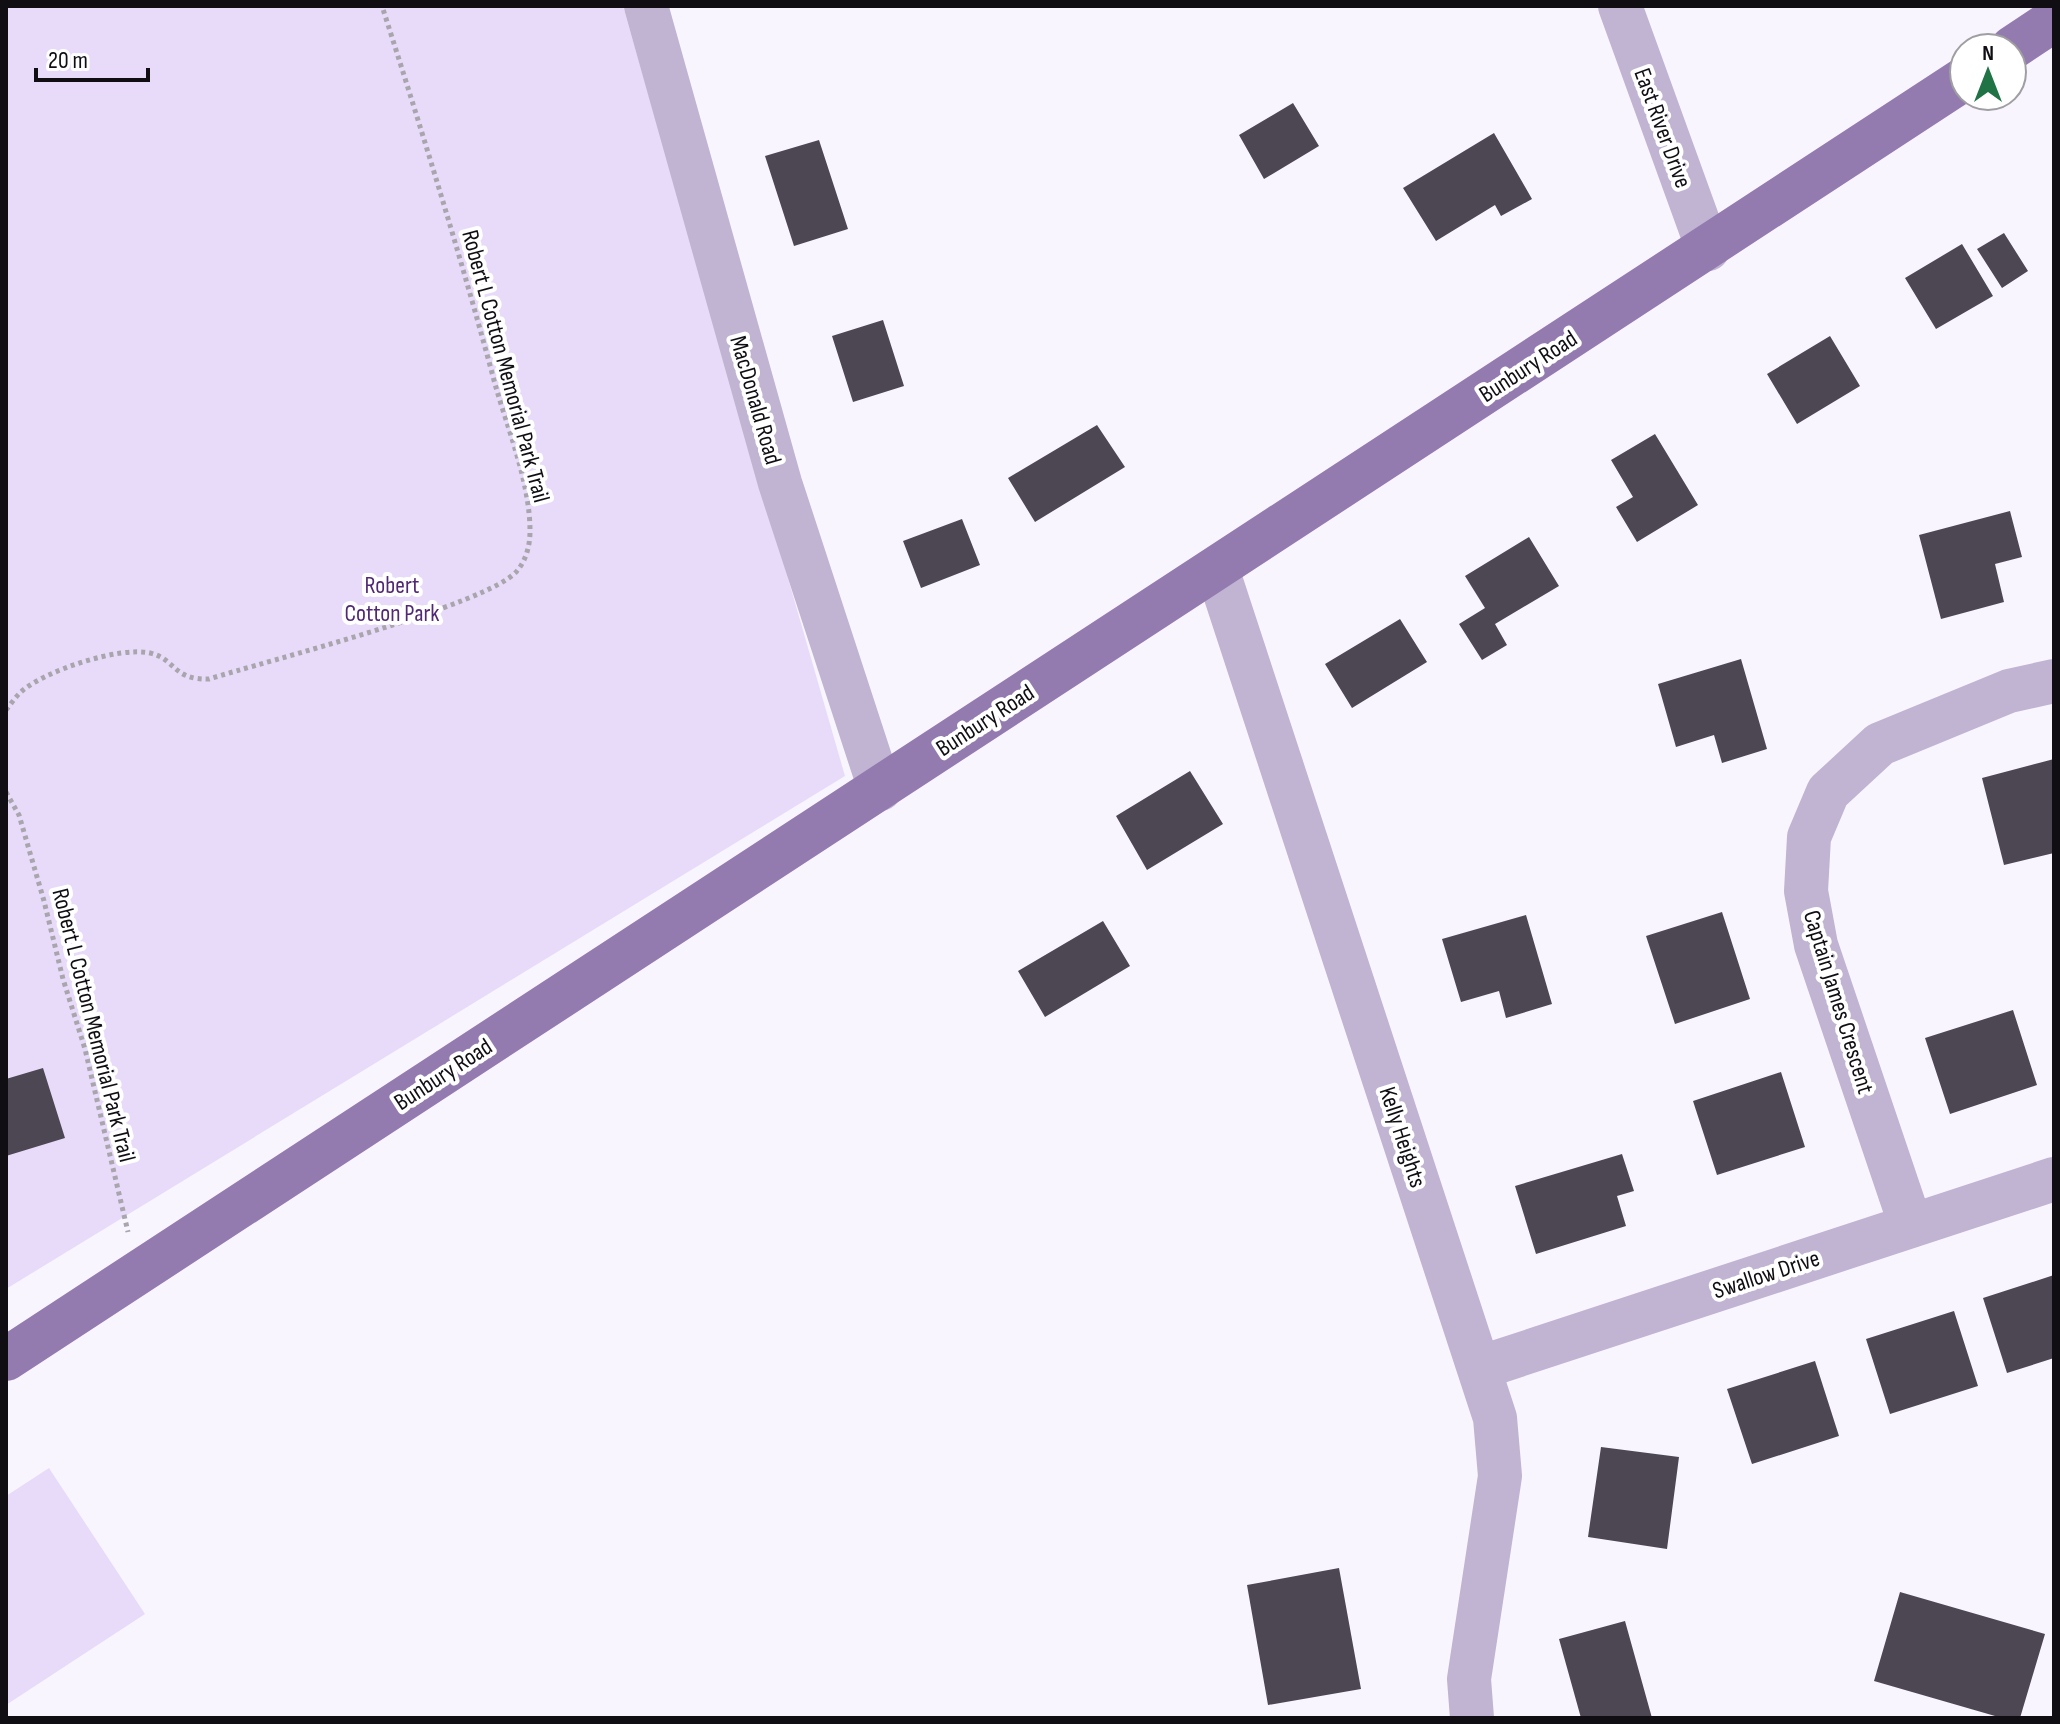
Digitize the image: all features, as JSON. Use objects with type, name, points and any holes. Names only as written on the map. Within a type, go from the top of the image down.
[{"type":"main road","points":[[2028,37],[2054,20]]},
{"type":"main road","name":"Bunbury Road","points":[[6,1359],[1948,90]]},
{"type":"street","name":"MacDonald Road","points":[[646,6],[780,483],[880,789]]},
{"type":"street","name":"East River Drive","points":[[1620,6],[1708,249]]},
{"type":"street","name":"Kelly Heights","points":[[1217,569],[1495,1418],[1500,1476],[1469,1679],[1472,1718]]},
{"type":"street","name":"Captain James Crescent","points":[[1911,1226],[1816,945],[1806,891],[1809,837],[1828,792],[1880,744],[2009,691],[2054,681]]},
{"type":"street","name":"Swallow Drive","points":[[1479,1368],[2054,1179]]},
{"type":"path","name":"Robert L Cotton Memorial Park Trail","points":[[6,710],[20,692],[45,677],[127,653],[149,653],[190,680],[209,679],[457,603],[515,574],[526,556],[530,532],[526,501],[512,447],[466,279],[382,6]]},
{"type":"path","name":"Robert L Cotton Memorial Park Trail","points":[[6,792],[24,829],[63,979],[85,1049],[131,1244],[145,1269]]},
{"type":"green space","name":"Robert Cotton Park","points":[[6,6],[623,6],[845,776],[6,1289]]},
{"type":"green space","points":[[49,1468],[145,1614],[6,1705],[6,1496]]},
{"type":"building","points":[[1293,103],[1319,146],[1264,179],[1239,135]]},
{"type":"building","points":[[1494,133],[1532,199],[1501,216],[1495,205],[1436,241],[1403,188]]},
{"type":"building","points":[[819,140],[848,229],[794,246],[765,156]]},
{"type":"building","points":[[2004,233],[2028,271],[2002,288],[1977,249]]},
{"type":"building","points":[[1962,244],[1993,296],[1936,329],[1905,278]]},
{"type":"building","points":[[883,320],[904,386],[853,402],[832,336]]},
{"type":"building","points":[[1830,336],[1860,386],[1797,424],[1767,374]]},
{"type":"building","points":[[1097,425],[1125,467],[1035,522],[1008,478]]},
{"type":"building","points":[[1655,434],[1698,505],[1637,542],[1616,507],[1633,497],[1611,460]]},
{"type":"building","points":[[2010,511],[2022,557],[1995,564],[2004,602],[1941,619],[1919,535]]},
{"type":"building","points":[[962,519],[980,565],[921,588],[903,541]]},
{"type":"building","points":[[1529,537],[1559,586],[1495,624],[1507,645],[1482,660],[1459,624],[1485,608],[1465,576]]},
{"type":"building","points":[[1400,619],[1427,662],[1352,708],[1325,664]]},
{"type":"building","points":[[1741,659],[1767,749],[1722,763],[1714,735],[1676,747],[1658,684]]},
{"type":"building","points":[[2054,759],[2054,853],[2004,865],[1982,778]]},
{"type":"building","points":[[1190,771],[1223,824],[1147,870],[1116,816]]},
{"type":"building","points":[[1722,912],[1750,999],[1675,1024],[1646,936]]},
{"type":"building","points":[[1526,915],[1552,1004],[1506,1018],[1499,991],[1461,1002],[1442,939]]},
{"type":"building","points":[[1103,921],[1130,966],[1045,1017],[1018,971]]},
{"type":"building","points":[[2013,1010],[2037,1085],[1950,1114],[1925,1038]]},
{"type":"building","points":[[43,1068],[65,1138],[6,1156],[6,1079]]},
{"type":"building","points":[[1781,1072],[1805,1147],[1717,1175],[1693,1101]]},
{"type":"building","points":[[1622,1154],[1634,1191],[1617,1196],[1626,1226],[1536,1254],[1515,1186]]},
{"type":"building","points":[[2054,1275],[2054,1358],[2007,1373],[1983,1298]]},
{"type":"building","points":[[1954,1311],[1978,1386],[1890,1414],[1866,1339]]},
{"type":"building","points":[[1815,1361],[1839,1436],[1752,1464],[1727,1389]]},
{"type":"building","points":[[1601,1447],[1679,1457],[1667,1549],[1588,1537]]},
{"type":"building","points":[[1339,1568],[1361,1689],[1268,1705],[1247,1585]]},
{"type":"building","points":[[1900,1592],[2045,1634],[2020,1718],[2002,1718],[1874,1681]]},
{"type":"building","points":[[1625,1621],[1652,1718],[1581,1718],[1559,1639]]}]
